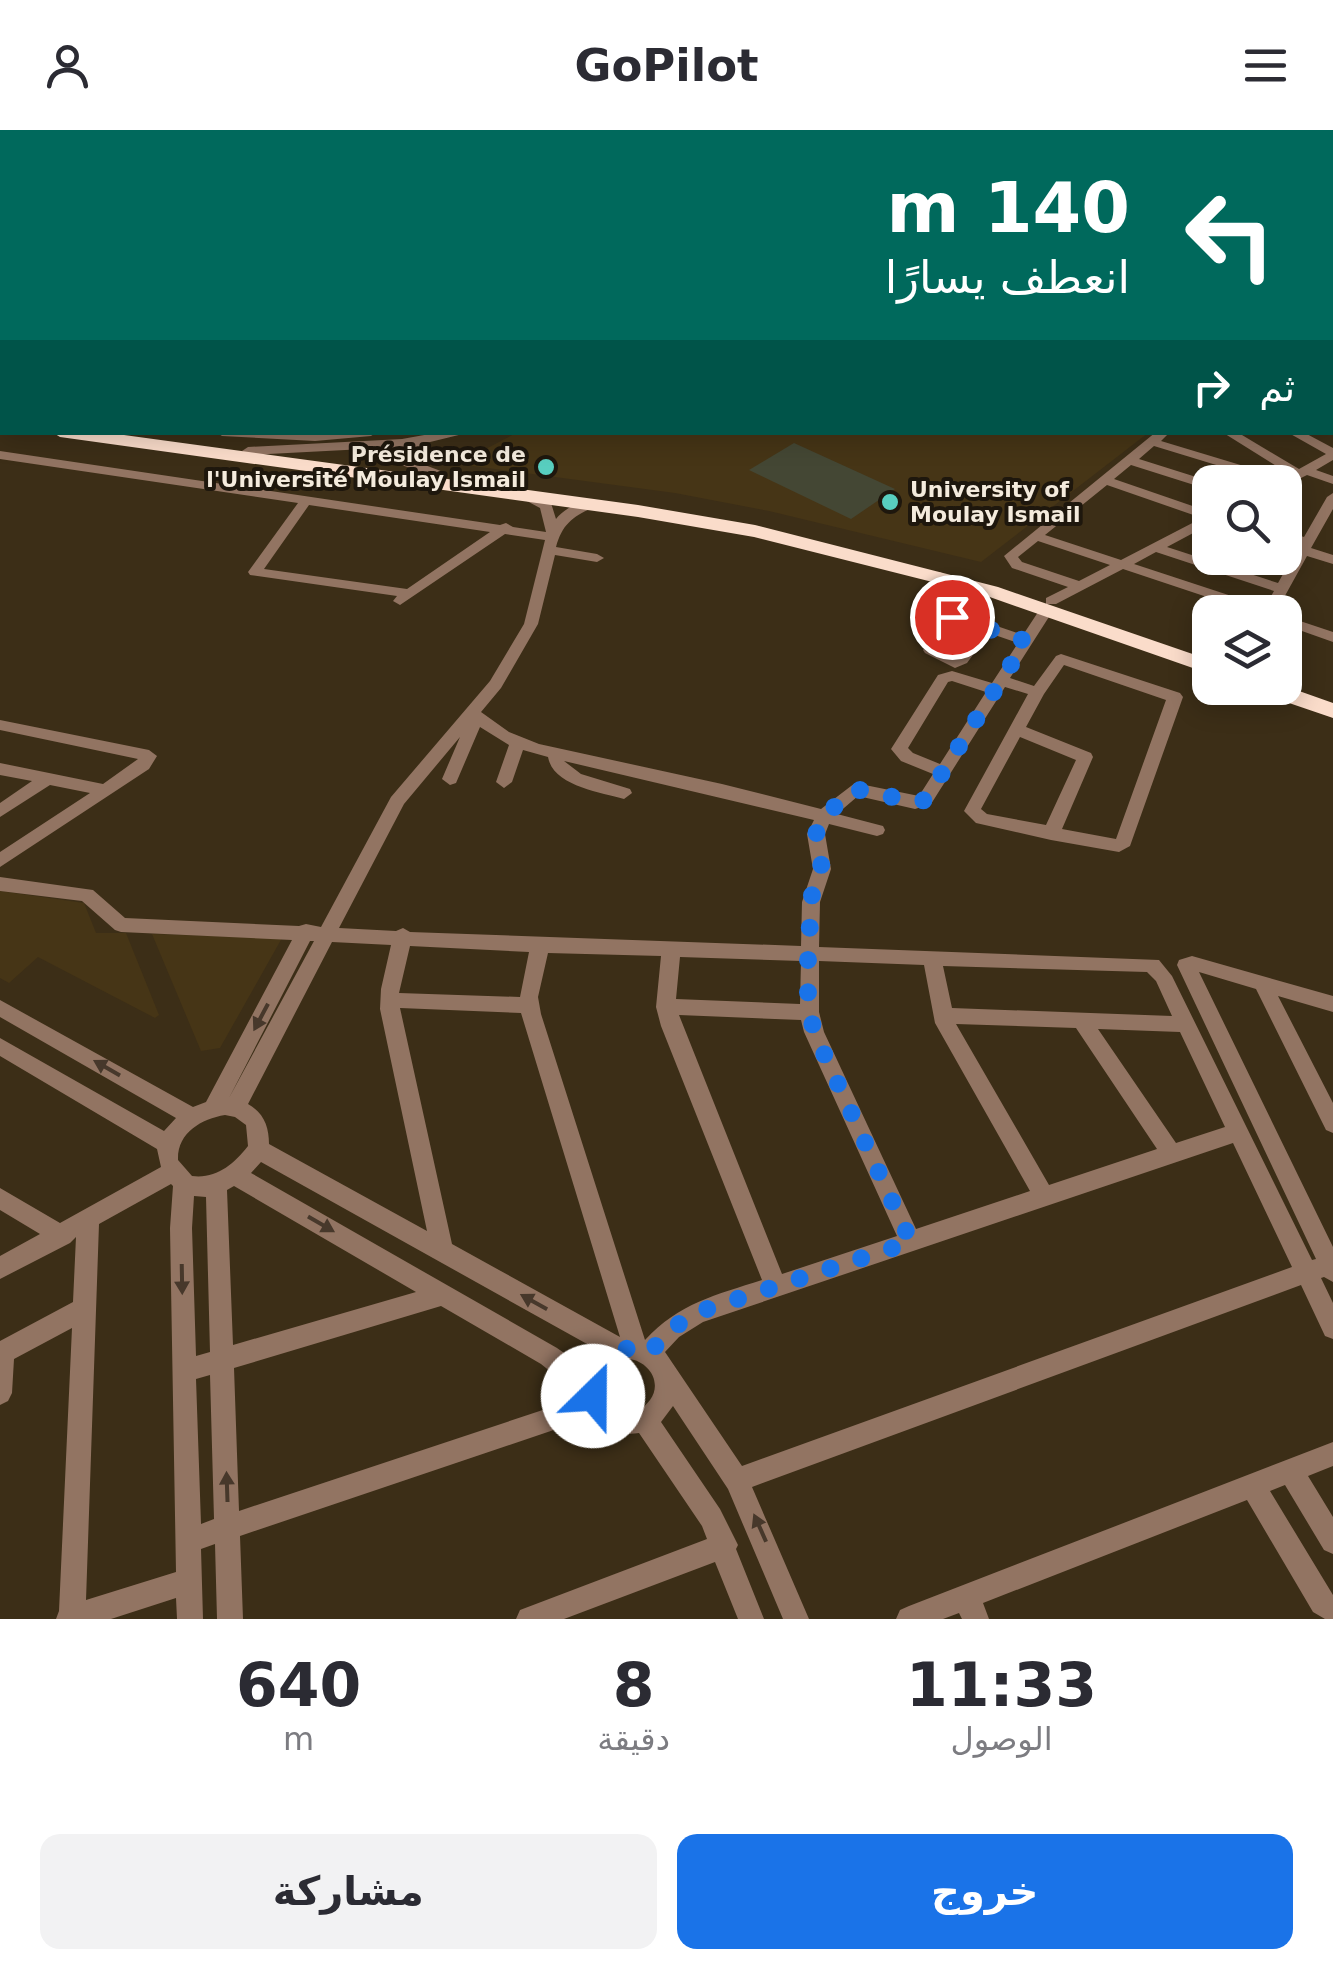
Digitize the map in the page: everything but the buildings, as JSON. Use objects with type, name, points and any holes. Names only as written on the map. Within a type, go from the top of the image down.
[{"type":"highway","points":[[82,435],[755,531],[1049,605],[1192,660]]},
{"type":"highway","points":[[131,435],[648,504],[760,524],[897,556],[1192,651]]},
{"type":"highway","points":[[1302,690],[1333,700]]},
{"type":"highway","points":[[1302,700],[1333,711]]},
{"type":"street","points":[[248,451],[425,440],[450,435]]},
{"type":"street","points":[[1234,435],[1289,465]]},
{"type":"street","points":[[1298,435],[1333,454]]},
{"type":"street","points":[[1080,586],[1012,561],[1011,556],[1159,437],[1236,465]]},
{"type":"street","points":[[425,440],[408,447],[403,460],[442,476]]},
{"type":"street","points":[[1302,472],[1333,454]]},
{"type":"street","points":[[0,455],[506,527],[597,558]]},
{"type":"street","points":[[1130,460],[1192,480]]},
{"type":"street","points":[[1302,472],[1333,480]]},
{"type":"street","points":[[1106,480],[1192,511]]},
{"type":"street","points":[[530,497],[546,506],[552,540]]},
{"type":"street","points":[[1333,497],[1302,552],[1333,560]]},
{"type":"street","points":[[307,499],[255,572],[404,598],[506,527]]},
{"type":"street","points":[[236,1107],[397,800],[474,715],[496,684],[531,624],[552,540],[566,515],[587,505]]},
{"type":"street","points":[[911,1242],[814,1032],[809,1012],[812,895],[822,869],[816,834],[824,816],[855,789],[921,802],[1049,605],[1192,528]]},
{"type":"street","points":[[1036,536],[1217,595]]},
{"type":"street","points":[[1154,548],[1282,589]]},
{"type":"street","points":[[1278,595],[1290,575]]},
{"type":"street","points":[[940,576],[943,609],[952,617],[1026,641]]},
{"type":"street","points":[[952,617],[930,650],[955,662],[961,662],[985,628]]},
{"type":"street","points":[[1302,626],[1333,637]]},
{"type":"street","points":[[1066,658],[1172,694],[1176,699],[1122,845],[1110,846],[982,819],[972,811],[1037,692],[1057,660],[1066,658]]},
{"type":"street","points":[[942,771],[907,757],[899,749],[942,680],[952,676],[1037,692]]},
{"type":"street","points":[[474,715],[518,743],[555,754],[876,830]]},
{"type":"street","points":[[450,778],[474,715]]},
{"type":"street","points":[[0,725],[149,756],[147,762],[0,861]]},
{"type":"street","points":[[1016,729],[1085,756],[1051,834]]},
{"type":"street","points":[[504,782],[518,743]]},
{"type":"street","points":[[555,754],[557,765],[575,778],[624,793]]},
{"type":"street","points":[[0,769],[106,790]]},
{"type":"street","points":[[2,808],[48,778]]},
{"type":"street","points":[[0,884],[87,895],[121,924],[540,945],[1152,965],[1163,976],[1333,1328]]},
{"type":"street","points":[[214,1107],[306,931]]},
{"type":"street","points":[[403,936],[389,1000],[442,1251]]},
{"type":"street","points":[[0,1268],[178,1177],[226,1180],[549,1356],[594,1395],[614,1420],[629,1424],[645,1420],[664,1400],[642,1356],[529,1005],[540,945]]},
{"type":"street","points":[[672,950],[666,1007],[775,1285]]},
{"type":"street","points":[[932,958],[942,1016],[1044,1196]]},
{"type":"street","points":[[738,1480],[1304,1272],[1332,1266],[1186,965],[1192,963],[1333,1004]]},
{"type":"street","points":[[1262,982],[1331,1114]]},
{"type":"street","points":[[389,1000],[529,1005]]},
{"type":"street","points":[[666,1007],[809,1012]]},
{"type":"street","points":[[0,1008],[192,1116]]},
{"type":"street","points":[[942,1016],[1186,1024]]},
{"type":"street","points":[[1081,1020],[1172,1155]]},
{"type":"street","points":[[39,1068],[63,1043]]},
{"type":"street","points":[[0,1047],[169,1145]]},
{"type":"street","points":[[190,1619],[181,1228],[178,1177],[168,1159],[169,1145],[192,1116],[214,1107],[236,1107],[257,1122],[258,1149],[226,1180],[223,1360],[230,1619]]},
{"type":"street","points":[[594,1395],[602,1360],[642,1356],[671,1329],[698,1312],[1237,1132]]},
{"type":"street","points":[[258,1149],[642,1356],[738,1480],[796,1619]]},
{"type":"street","points":[[0,1198],[62,1236]]},
{"type":"street","points":[[88,1222],[71,1619],[190,1581]]},
{"type":"street","points":[[184,1371],[442,1296]]},
{"type":"street","points":[[0,1393],[2,1353],[84,1309]]},
{"type":"street","points":[[187,1540],[594,1395]]},
{"type":"street","points":[[645,1420],[698,1497],[724,1545],[751,1619]]},
{"type":"street","points":[[915,1618],[971,1608],[1333,1454]]},
{"type":"street","points":[[1290,1470],[1333,1541]]},
{"type":"street","points":[[1252,1487],[1322,1603],[1333,1609]]},
{"type":"street","points":[[529,1619],[724,1545]]},
{"type":"shaded area","name":"University of Moulay Ismail","points":[[512,435],[1145,435],[981,562],[769,511],[675,493],[457,464]]},
{"type":"shaded area","points":[[0,891],[84,903],[96,933],[126,933],[159,1015],[155,1018],[38,957],[9,983],[0,978]]},
{"type":"shaded area","points":[[152,934],[282,938],[220,1048],[201,1051]]},
{"type":"green space","points":[[794,443],[895,489],[851,519],[749,470]]},
{"type":"place","name":"Présidence de l'Université Moulay Ismail","points":[[546,467]]},
{"type":"place","name":"University of Moulay Ismail","points":[[890,502]]},
{"type":"route","points":[[593,1396],[597,1368],[619,1349],[636,1348],[649,1353],[671,1329],[698,1312],[911,1242],[810,1022],[808,954],[812,895],[822,869],[816,834],[824,816],[855,789],[916,802],[925,800],[1026,641],[952,617]]}]
